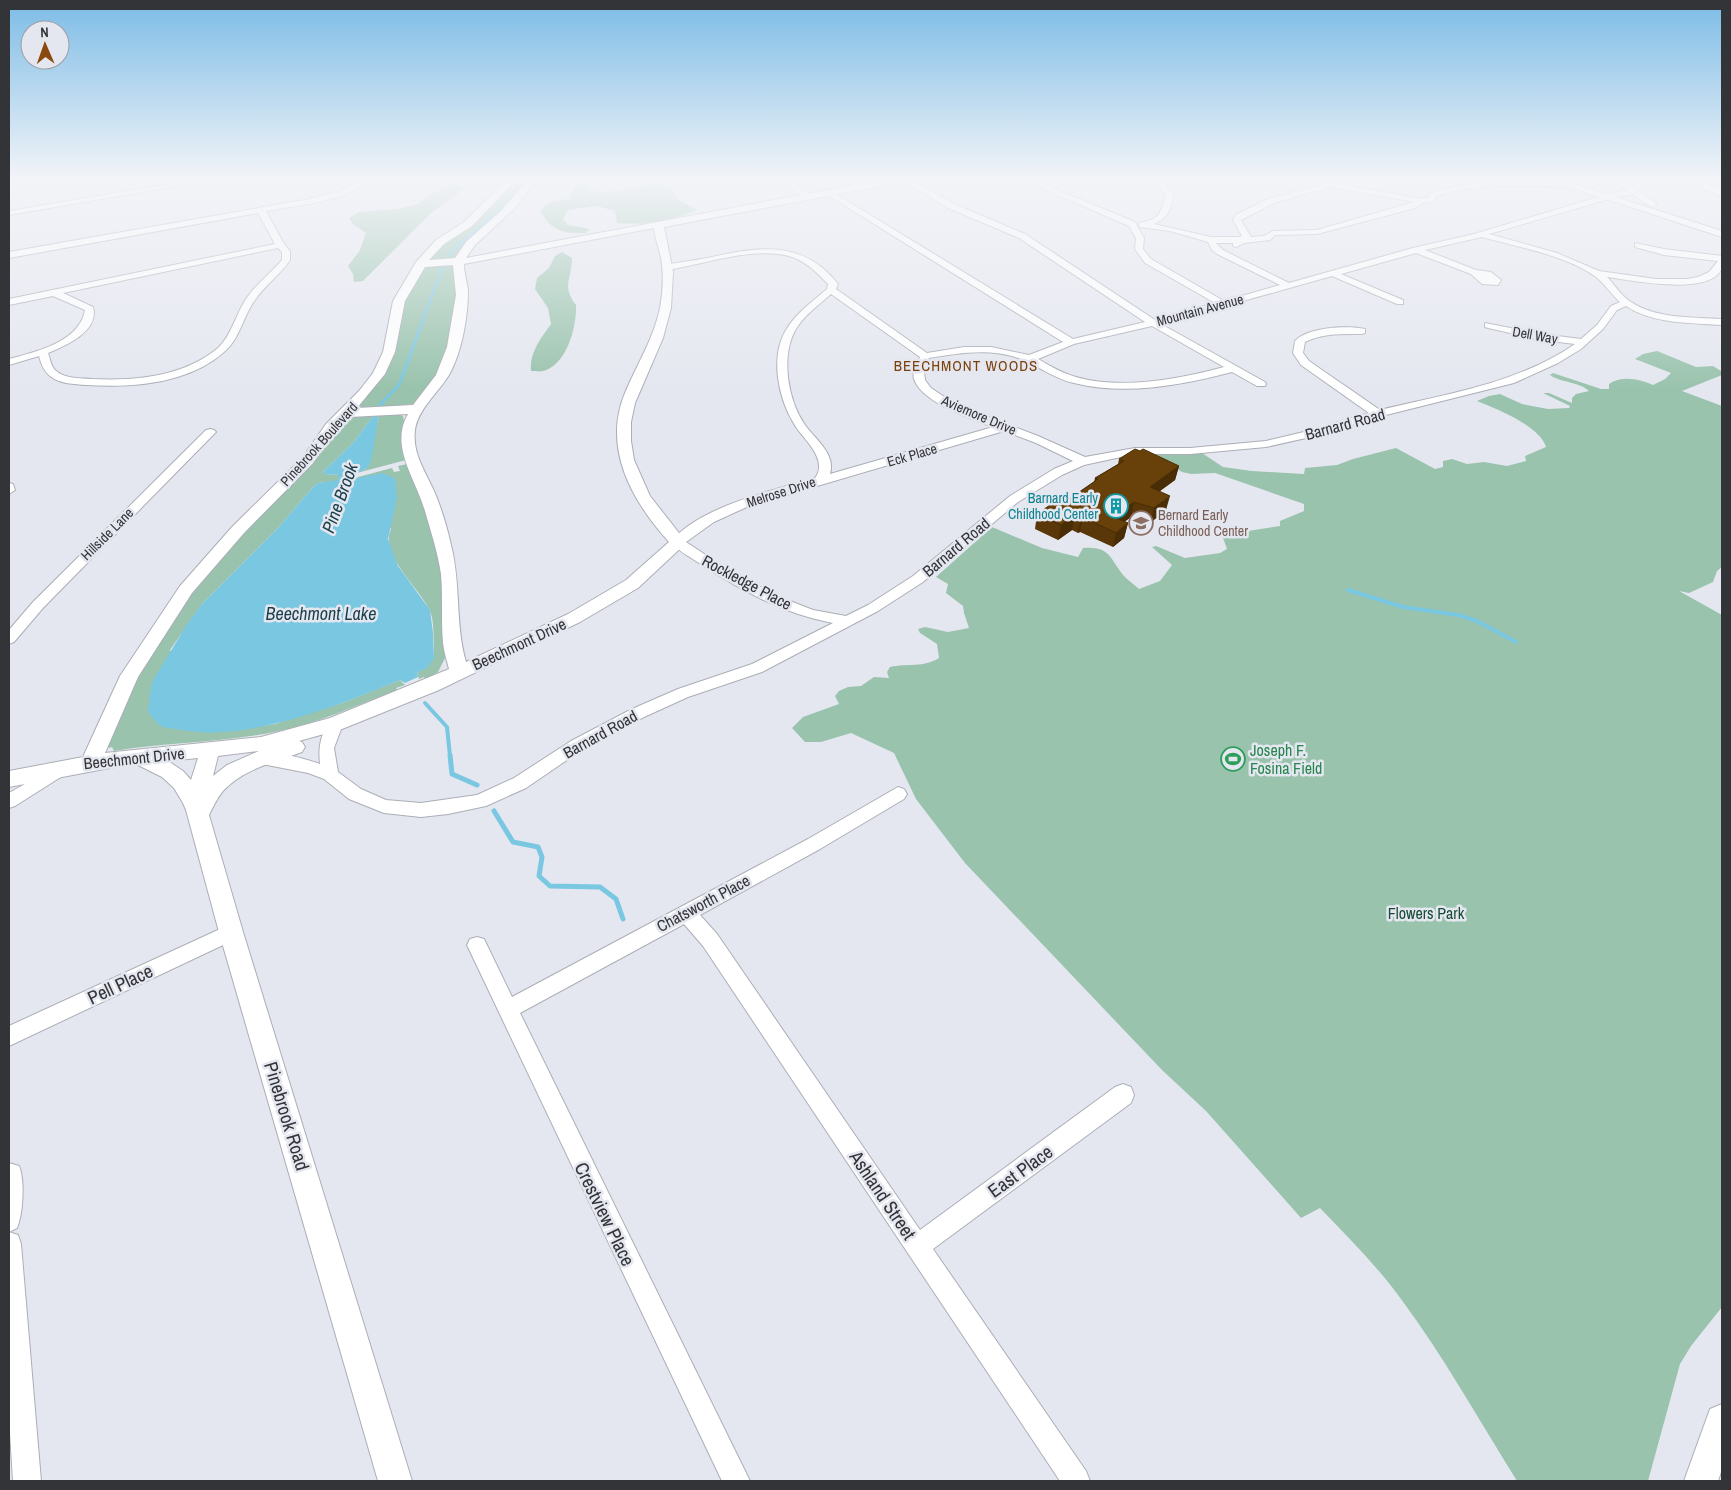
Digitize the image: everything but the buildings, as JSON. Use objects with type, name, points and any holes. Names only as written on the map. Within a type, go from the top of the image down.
[{"type":"street","points":[[9,255],[40,250]]},
{"type":"street","points":[[9,302],[259,250]]},
{"type":"street","points":[[43,352],[46,364],[56,376],[65,379],[98,382],[148,380],[171,375],[220,352],[230,341],[243,310],[260,286],[286,260],[285,250]]},
{"type":"street","name":"Pinebrook Boulevard","points":[[90,762],[129,676],[186,590],[238,530],[308,460],[327,432],[370,388],[383,368],[389,352],[399,301],[420,264],[432,250]]},
{"type":"street","points":[[459,672],[452,645],[449,574],[443,544],[427,492],[408,450],[408,429],[416,408],[438,382],[449,361],[462,299],[458,262],[467,250]]},
{"type":"street","points":[[420,264],[458,262],[526,250]]},
{"type":"street","points":[[664,250],[668,267],[664,315],[654,348],[628,403],[624,426],[624,452],[641,493],[678,542]]},
{"type":"street","points":[[923,250],[1072,342]]},
{"type":"street","points":[[1042,250],[1153,323],[1261,384]]},
{"type":"street","points":[[1139,250],[1148,261],[1223,304]]},
{"type":"street","points":[[1217,250],[1289,286]]},
{"type":"street","points":[[1220,252],[1225,250]]},
{"type":"street","points":[[1416,250],[1474,272]]},
{"type":"street","name":"Mountain Avenue","points":[[1029,359],[1072,342],[1153,323],[1416,250]]},
{"type":"street","points":[[1535,250],[1596,273],[1639,280],[1681,282],[1704,278],[1717,270],[1722,260],[1655,250]]},
{"type":"street","points":[[668,267],[746,252],[765,251],[787,253],[802,257],[815,264],[833,284],[831,290],[925,356],[974,349],[1002,352],[1029,359],[1053,373],[1081,382],[1133,386],[1176,382],[1233,368]]},
{"type":"street","points":[[1596,273],[1626,303],[1642,311],[1658,315],[1722,322]]},
{"type":"street","points":[[1334,274],[1400,302]]},
{"type":"street","name":"Melrose Drive","points":[[678,542],[688,532],[746,503],[820,481],[826,468],[823,455],[798,423],[790,407],[786,393],[783,353],[787,335],[793,326],[831,290]]},
{"type":"street","points":[[9,362],[43,352],[84,327],[91,316],[90,309],[55,293]]},
{"type":"street","name":"Barnard Road","points":[[263,759],[296,763],[330,775],[367,801],[389,807],[421,810],[480,801],[520,783],[577,745],[638,712],[690,690],[757,668],[848,622],[915,581],[1018,496],[1058,472],[1083,461],[1135,451],[1190,451],[1266,444],[1311,434],[1378,414],[1510,381],[1554,361],[1583,342],[1600,327],[1614,308],[1626,303]]},
{"type":"street","name":"Dell Way","points":[[1488,325],[1533,335],[1583,342]]},
{"type":"street","points":[[1362,331],[1331,331],[1312,334],[1300,341],[1298,354],[1304,363],[1313,370],[1378,414]]},
{"type":"street","name":"Aviemore Drive","points":[[925,356],[918,374],[919,380],[929,391],[976,417],[1005,427],[1083,461]]},
{"type":"street","points":[[344,413],[416,408]]},
{"type":"street","name":"Eck Place","points":[[820,481],[1005,427]]},
{"type":"street","name":"Hillside Lane","points":[[9,639],[38,605],[210,432]]},
{"type":"street","name":"Rockledge Place","points":[[678,542],[710,564],[762,593],[802,610],[848,622]]},
{"type":"street","name":"Beechmont Drive","points":[[9,779],[90,762],[210,750],[276,741],[335,724],[459,672],[558,626],[611,597],[640,577],[678,542]]},
{"type":"street","points":[[330,775],[326,748],[335,724]]},
{"type":"street","points":[[136,757],[164,768],[177,776],[198,813],[213,788],[221,780],[237,770],[308,742],[335,724]]},
{"type":"street","name":"Pinebrook Road","points":[[210,750],[198,790],[198,813],[231,932],[395,1481]]},
{"type":"street","points":[[9,801],[65,767]]},
{"type":"street","name":"Chatsworth Place","points":[[507,1010],[814,844],[898,794]]},
{"type":"street","name":"Ashland Street","points":[[686,913],[710,940],[1076,1481]]},
{"type":"street","name":"Pell Place","points":[[9,1036],[231,932]]},
{"type":"street","name":"Crestview Place","points":[[477,945],[736,1481]]},
{"type":"street","name":"East Place","points":[[918,1246],[1123,1095]]},
{"type":"street","points":[[9,1220],[11,1174]]},
{"type":"street","points":[[9,1244],[27,1481]]},
{"type":"street","points":[[1701,1481],[1722,1421]]},
{"type":"green space","points":[[360,250],[394,250],[363,281],[354,282],[353,274],[348,266]]},
{"type":"green space","points":[[436,250],[464,250],[456,258],[428,261]]},
{"type":"green space","points":[[562,252],[572,258],[568,287],[576,305],[575,323],[569,344],[558,361],[543,371],[531,371],[534,352],[551,324],[548,308],[535,289],[537,278],[549,268],[555,256]]},
{"type":"green space","points":[[455,266],[459,288],[446,363],[414,404],[363,408],[359,406],[380,381],[387,369],[407,295],[424,267]]},
{"type":"green space","name":"Flowers Park","points":[[1657,351],[1696,367],[1713,366],[1721,371],[1722,375],[1682,391],[1722,406],[1722,567],[1717,571],[1713,582],[1689,593],[1679,591],[1722,615],[1722,1307],[1691,1346],[1680,1364],[1648,1481],[1517,1481],[1432,1343],[1382,1275],[1320,1208],[1301,1218],[1206,1111],[1162,1070],[965,863],[916,799],[894,753],[851,733],[821,742],[805,742],[792,728],[803,717],[839,704],[835,696],[839,691],[848,687],[861,686],[874,677],[889,678],[887,672],[890,667],[927,663],[939,658],[937,644],[920,633],[918,629],[925,627],[948,632],[969,628],[963,606],[946,593],[948,584],[936,577],[992,527],[1042,548],[1078,557],[1083,548],[1100,549],[1109,556],[1126,578],[1139,589],[1160,581],[1172,565],[1152,547],[1156,546],[1185,558],[1220,553],[1227,549],[1222,535],[1280,526],[1280,521],[1304,511],[1304,504],[1215,473],[1191,474],[1182,472],[1152,454],[1202,453],[1223,467],[1304,474],[1305,468],[1337,465],[1396,448],[1435,469],[1443,467],[1443,461],[1452,459],[1467,464],[1484,462],[1507,466],[1526,461],[1525,456],[1546,447],[1536,432],[1527,425],[1477,401],[1500,394],[1522,404],[1548,409],[1569,408],[1570,406],[1543,393],[1549,393],[1572,403],[1572,398],[1576,394],[1589,391],[1580,385],[1554,378],[1550,375],[1553,373],[1601,389],[1609,389],[1609,384],[1625,379],[1642,381],[1653,385],[1665,379],[1671,373],[1635,359],[1643,354]]},
{"type":"green space","points":[[395,413],[403,416],[402,448],[406,460],[353,474],[366,469],[379,415],[374,415],[353,443],[323,472],[324,474],[340,475],[338,481],[318,483],[312,488],[280,526],[202,604],[170,650],[233,730],[275,724],[342,703],[400,680],[405,685],[396,688],[397,690],[336,714],[290,729],[254,736],[114,751],[112,747],[109,748],[108,745],[131,683],[191,589],[328,435],[349,416]]},
{"type":"green space","points":[[407,464],[420,485],[443,569],[445,658],[438,672],[425,679],[424,677],[419,679],[417,673],[429,664],[434,654],[431,613],[395,560],[390,549],[391,529],[356,479],[392,468],[394,472],[400,471],[398,466]]},
{"type":"water","name":"Beechmont Lake","points":[[374,415],[379,415],[370,464],[365,470],[353,474],[352,479],[383,473],[395,479],[397,498],[388,539],[398,566],[430,610],[434,658],[428,667],[417,673],[418,677],[405,683],[400,680],[319,711],[260,727],[203,732],[161,726],[148,712],[152,682],[186,626],[202,604],[280,526],[312,488],[318,483],[338,480],[339,475],[324,474],[323,472],[353,443]]},
{"type":"waterway","name":"Pine Brook","points":[[447,260],[454,250]]},
{"type":"waterway","name":"Pine Brook","points":[[421,325],[443,266]]},
{"type":"waterway","name":"Pine Brook","points":[[379,406],[399,385],[422,323]]},
{"type":"waterway","points":[[1348,590],[1403,607],[1458,615],[1477,621],[1516,642]]},
{"type":"waterway","name":"Pine Brook","points":[[425,703],[447,727],[450,756]]},
{"type":"waterway","name":"Pine Brook","points":[[450,755],[452,774],[477,785]]},
{"type":"waterway","name":"Pine Brook","points":[[494,811],[513,842],[538,847],[542,857],[539,876],[550,886],[600,887],[616,899],[623,919]]},
{"type":"place","name":"Barnard Early Childhood Center","points":[[1116,506]]},
{"type":"place","name":"Bernard Early Childhood Center","points":[[1141,523]]},
{"type":"place","name":"Joseph F. Fosina Field","points":[[1233,759]]},
{"type":"district","name":"BEECHMONT WOODS","points":[[966,366]]}]
